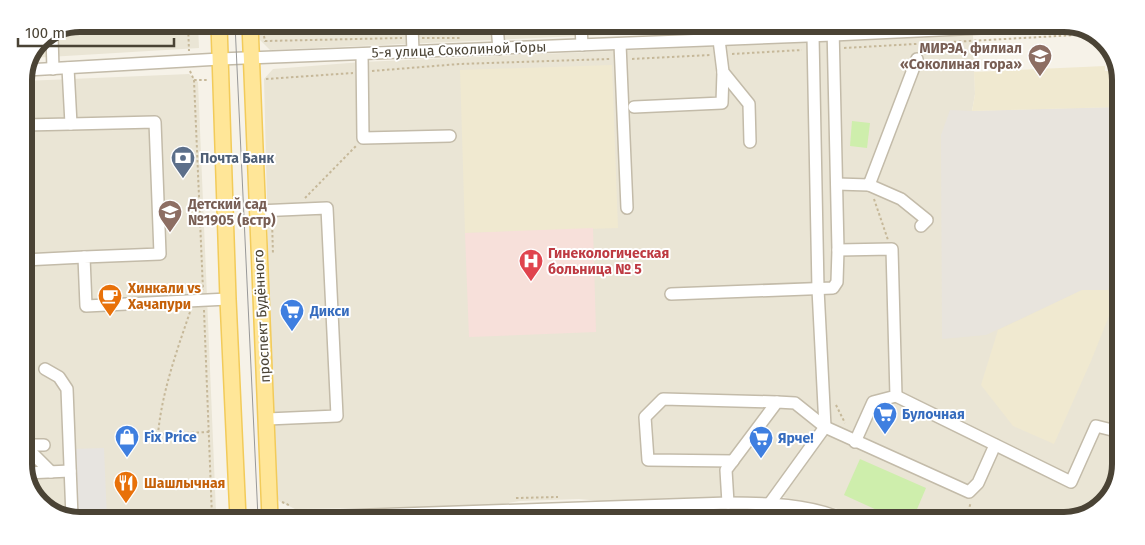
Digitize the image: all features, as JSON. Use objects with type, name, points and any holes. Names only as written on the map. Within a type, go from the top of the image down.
[{"type":"main road","points":[[219,32],[228,299],[238,512]]},
{"type":"main road","name":"проспект Будённого","points":[[250,32],[270,512]]},
{"type":"street","points":[[413,32],[413,52]]},
{"type":"street","points":[[498,32],[499,49]]},
{"type":"street","points":[[581,32],[582,45]]},
{"type":"street","points":[[634,107],[722,103],[723,72],[721,54],[723,32]]},
{"type":"street","name":"5-я улица Соколиной Горы","points":[[34,70],[220,59],[722,39],[759,32],[813,36],[829,32]]},
{"type":"street","points":[[671,294],[833,288],[837,282],[837,184],[833,32]]},
{"type":"street","points":[[770,503],[825,427],[818,289],[813,36]]},
{"type":"street","points":[[52,42],[53,69]]},
{"type":"street","points":[[620,44],[627,208]]},
{"type":"street","points":[[362,54],[363,138],[450,136]]},
{"type":"street","points":[[869,185],[917,59]]},
{"type":"street","points":[[68,68],[71,124]]},
{"type":"street","points":[[723,72],[749,104],[750,142]]},
{"type":"street","points":[[33,126],[155,122],[160,254],[33,260]]},
{"type":"street","points":[[837,184],[869,185],[900,199],[927,220],[920,226]]},
{"type":"street","points":[[258,211],[327,208],[337,416],[267,419]]},
{"type":"street","points":[[838,250],[892,249],[896,396]]},
{"type":"street","points":[[84,257],[86,306],[228,299]]},
{"type":"street","points":[[46,369],[59,377],[67,388],[72,512]]},
{"type":"street","points":[[855,442],[873,402],[896,396],[1071,482],[1096,426],[1112,430]]},
{"type":"street","points":[[733,461],[648,460],[645,417],[663,399],[795,403],[825,427],[969,492],[978,483],[995,445]]},
{"type":"street","points":[[728,503],[726,470],[777,402]]},
{"type":"street","points":[[33,445],[44,444]]},
{"type":"street","points":[[33,455],[50,472]]},
{"type":"street","points":[[33,473],[70,471]]},
{"type":"street","points":[[520,512],[728,503],[770,503],[802,512]]},
{"type":"path","points":[[833,48],[1079,35]]},
{"type":"path","points":[[265,41],[461,38]]},
{"type":"path","points":[[266,79],[459,64],[813,50]]},
{"type":"path","points":[[194,80],[198,300],[209,432],[212,512]]},
{"type":"path","points":[[294,209],[363,138]]},
{"type":"path","points":[[869,185],[892,249]]},
{"type":"path","points":[[198,300],[165,388],[160,410],[158,434],[209,432]]},
{"type":"path","points":[[832,398],[846,424]]},
{"type":"path","points":[[281,501],[294,507]]},
{"type":"shaded area","points":[[80,32],[198,32],[199,48],[38,58],[42,51],[56,39]]},
{"type":"shaded area","points":[[259,32],[671,32],[270,50],[259,39]]},
{"type":"shaded area","points":[[973,35],[975,94],[972,111],[1112,107],[1112,474],[1103,494],[1086,508],[1071,512],[844,512],[835,508],[783,497],[611,502],[579,499],[520,501],[491,506],[295,509],[279,501],[274,491],[264,79],[273,69],[362,62]]},
{"type":"shaded area","points":[[612,65],[618,228],[465,233],[460,70]]},
{"type":"shaded area","points":[[1105,66],[1105,71],[1112,71],[1112,107],[972,111],[975,94],[974,72]]},
{"type":"shaded area","points":[[189,74],[198,82],[216,512],[71,512],[51,503],[37,486],[33,474],[33,81]]},
{"type":"shaded area","points":[[1112,107],[1112,280],[1108,290],[1082,290],[986,335],[942,339],[941,135],[950,110]]},
{"type":"shaded area","name":"Гинекологическая больница № 5","points":[[593,228],[596,332],[469,337],[465,233]]},
{"type":"shaded area","points":[[1082,290],[1108,290],[1112,293],[1112,308],[1054,444],[1013,426],[981,385],[998,330]]},
{"type":"shaded area","points":[[104,448],[107,512],[75,512],[72,449]]},
{"type":"green space","points":[[852,121],[870,123],[867,148],[850,146]]},
{"type":"green space","points":[[860,459],[926,488],[916,512],[881,512],[844,495]]},
{"type":"tram line","points":[[235,32],[258,512]]},
{"type":"place","name":"МИРЭА, филиал «Соколиная гора»","points":[[1040,77]]},
{"type":"place","name":"Почта Банк","points":[[183,179]]},
{"type":"place","name":"Детский сад №1905 (встр)","points":[[170,233]]},
{"type":"place","name":"Гинекологическая больница № 5","points":[[531,282]]},
{"type":"place","name":"Хинкали vs Хачапури","points":[[110,317]]},
{"type":"place","name":"Дикси","points":[[292,332]]},
{"type":"place","name":"Булочная","points":[[885,435]]},
{"type":"place","name":"Fix Price","points":[[127,458]]},
{"type":"place","name":"Ярче!","points":[[761,459]]},
{"type":"place","name":"Шашлычная","points":[[126,504]]}]
